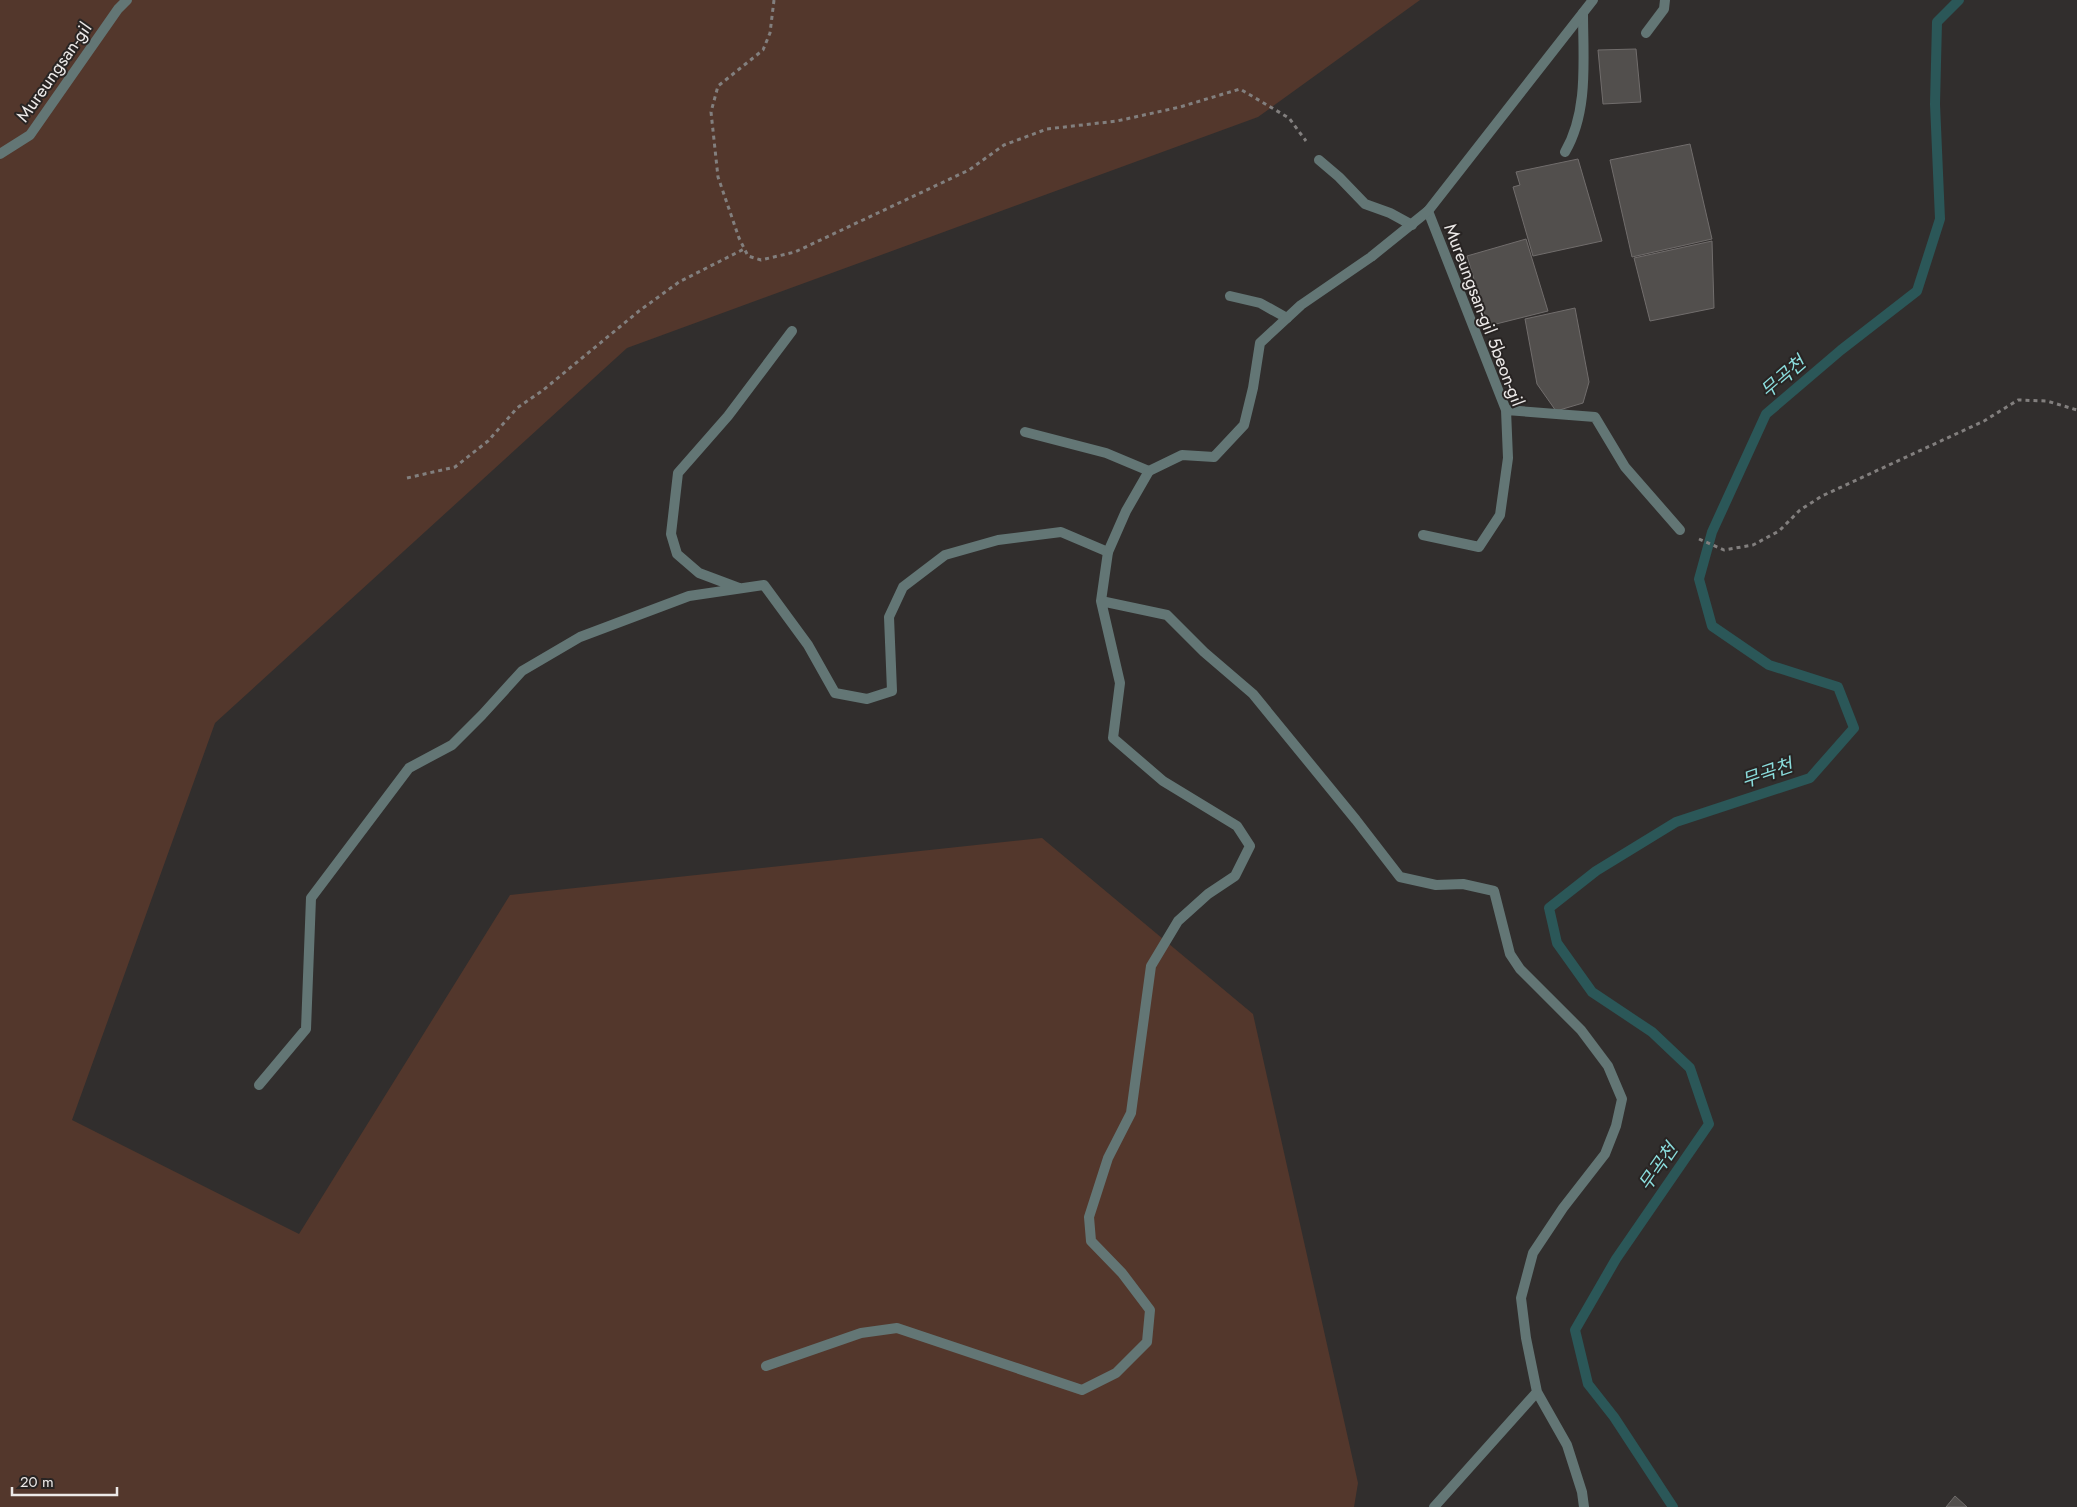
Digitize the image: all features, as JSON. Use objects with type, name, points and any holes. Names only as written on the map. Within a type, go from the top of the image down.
[{"type":"street","name":"Mureungsan-gil","points":[[0,154],[30,135],[118,9],[127,0]]},
{"type":"street","name":"Mureungsan-gil 5beon-gil","points":[[1149,471],[1182,455],[1214,457],[1244,425],[1253,388],[1260,343],[1301,305],[1371,257],[1428,211],[1593,0]]},
{"type":"street","points":[[1646,33],[1664,8],[1665,0]]},
{"type":"street","points":[[1565,152],[1573,139],[1581,108],[1583,13]]},
{"type":"street","points":[[1319,160],[1339,176],[1365,204],[1390,213],[1412,225]]},
{"type":"street","name":"Mureungsan-gil 5beon-gil","points":[[1423,535],[1479,547],[1500,515],[1508,458],[1506,410],[1428,211]]},
{"type":"street","points":[[1230,296],[1260,303],[1287,318]]},
{"type":"street","points":[[740,589],[699,573],[677,554],[671,534],[678,473],[728,416],[792,331]]},
{"type":"street","points":[[1506,410],[1595,417],[1625,467],[1680,530]]},
{"type":"street","points":[[766,1366],[861,1333],[897,1328],[1082,1390],[1116,1373],[1146,1342],[1150,1310],[1122,1273],[1091,1241],[1090,1217],[1108,1158],[1131,1113],[1151,966],[1178,921],[1208,894],[1235,876],[1250,846],[1237,826],[1163,781],[1113,738],[1120,683],[1101,601],[1108,552],[1126,511],[1149,471],[1106,453],[1025,432]]},
{"type":"street","points":[[259,1085],[306,1029],[310,898],[409,768],[452,745],[482,716],[522,672],[580,637],[689,596],[764,585],[808,645],[836,693],[867,700],[892,691],[888,617],[903,587],[945,555],[998,540],[1062,532],[1108,552]]},
{"type":"street","points":[[1101,601],[1167,615],[1204,652],[1253,694],[1400,877],[1436,885],[1463,884],[1494,891],[1510,954],[1520,969],[1581,1030],[1608,1066],[1622,1099],[1616,1126],[1605,1154],[1563,1208],[1533,1253],[1521,1298],[1526,1338],[1537,1392],[1567,1445],[1582,1492],[1584,1507]]},
{"type":"street","points":[[1434,1507],[1537,1392]]},
{"type":"path","points":[[774,0],[770,33],[763,50],[718,86],[711,112],[718,177],[744,249],[748,256],[761,260],[795,252],[969,170],[1004,145],[1047,129],[1117,121],[1180,107],[1240,89],[1289,118],[1319,160]]},
{"type":"path","points":[[407,478],[455,466],[488,441],[517,408],[542,391],[639,311],[679,282],[744,249]]},
{"type":"path","points":[[1724,550],[1753,545],[1779,531],[1800,510],[1822,496],[1984,420],[2018,400],[2047,401],[2077,410]]},
{"type":"shaded area","points":[[0,0],[1420,0],[1258,117],[627,348],[215,723],[72,1120],[299,1234],[510,895],[1042,838],[1253,1014],[1358,1483],[1354,1507],[0,1507]]},
{"type":"building","points":[[1636,49],[1641,102],[1603,104],[1598,50]]},
{"type":"building","points":[[1690,144],[1712,239],[1632,257],[1610,160]]},
{"type":"building","points":[[1578,159],[1602,241],[1533,256],[1513,187],[1520,185],[1516,172]]},
{"type":"building","points":[[1526,239],[1548,311],[1488,326],[1467,256]]},
{"type":"building","points":[[1712,241],[1714,308],[1650,321],[1634,258]]},
{"type":"building","points":[[1575,308],[1589,382],[1583,403],[1556,411],[1537,384],[1525,319]]},
{"type":"building","points":[[1955,1496],[1967,1507],[1946,1507]]},
{"type":"waterway","name":"무곡천","points":[[1673,1507],[1614,1417],[1588,1384],[1575,1330],[1616,1259],[1709,1124],[1690,1068],[1652,1032],[1592,992],[1557,943],[1549,908],[1596,871],[1676,822],[1810,778],[1854,728],[1838,687],[1769,665],[1712,626],[1699,579],[1712,532],[1766,414],[1841,350],[1917,291],[1940,219],[1935,104],[1937,22],[1959,0]]}]
